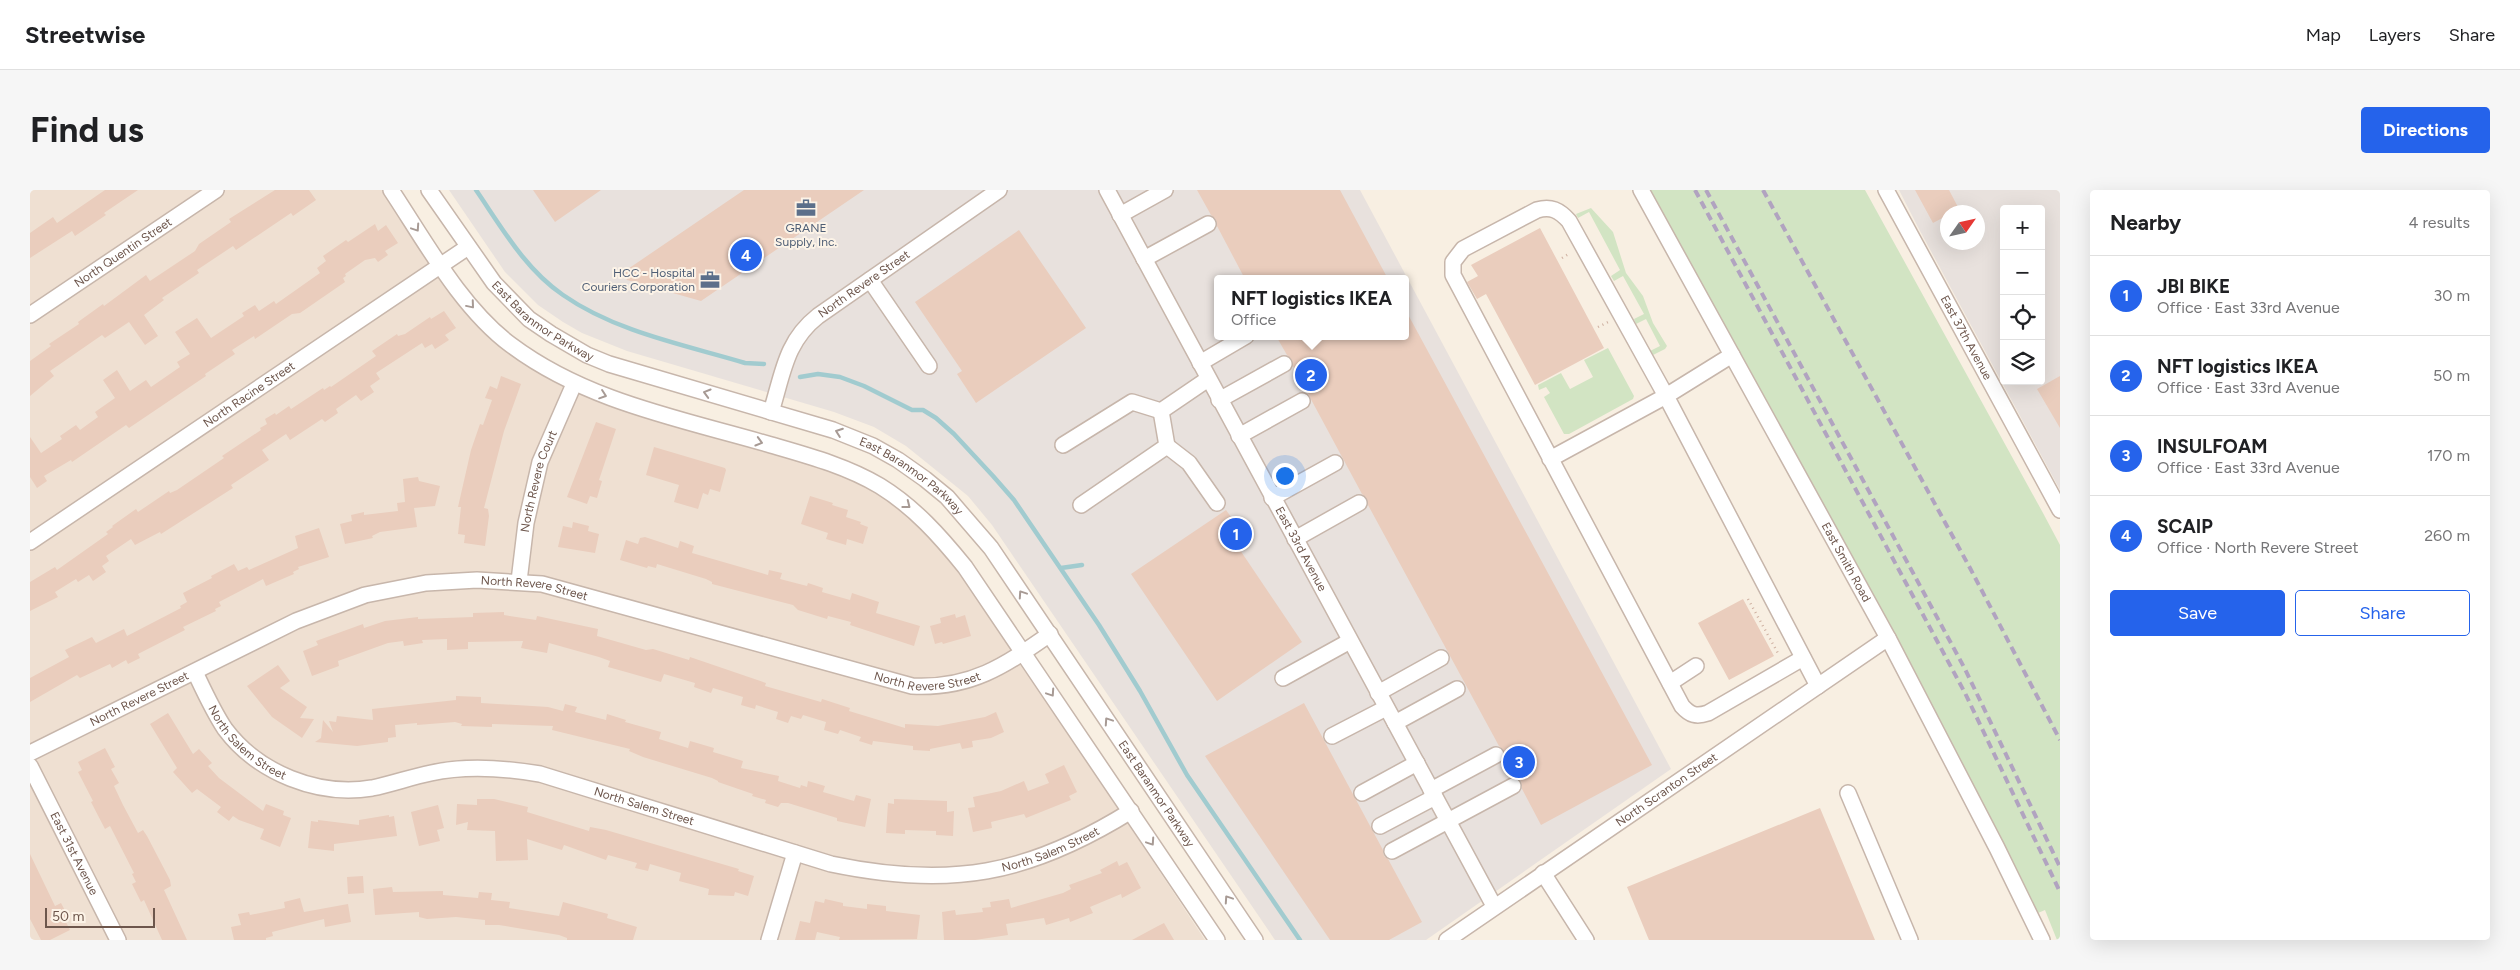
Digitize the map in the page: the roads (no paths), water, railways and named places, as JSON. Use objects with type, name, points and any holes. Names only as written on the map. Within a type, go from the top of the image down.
[{"type":"street","name":"North Quentin Street","points":[[30,315],[216,190]]},
{"type":"street","name":"East Baranmor Parkway","points":[[391,190],[469,303],[510,344],[554,374],[574,384],[628,404],[826,461],[881,487],[924,520],[965,567],[1217,940]]},
{"type":"street","name":"East Baranmor Parkway","points":[[429,190],[468,248],[494,283],[512,303],[530,319],[570,346],[594,358],[637,373],[833,430],[864,442],[898,460],[925,479],[952,503],[991,548],[1255,940]]},
{"type":"street","name":"North Revere Street","points":[[771,412],[788,354],[801,331],[870,280],[999,190]]},
{"type":"street","name":"East 33rd Avenue","points":[[1107,190],[1494,906]]},
{"type":"street","points":[[1120,214],[1165,190]]},
{"type":"street","name":"East Smith Road","points":[[1641,190],[1888,638],[1997,848],[2042,940]]},
{"type":"street","name":"East 37th Avenue","points":[[1886,190],[2059,506]]},
{"type":"street","points":[[1803,658],[1718,708],[1702,715],[1688,713],[1550,460],[1453,275],[1453,262],[1464,249],[1536,210],[1550,208],[1563,214],[1569,221],[1666,396],[1818,686]]},
{"type":"street","points":[[1144,258],[1208,224]]},
{"type":"street","name":"North Racine Street","points":[[30,542],[468,248]]},
{"type":"street","points":[[870,280],[929,366]]},
{"type":"street","points":[[1200,363],[1239,340]]},
{"type":"street","points":[[1550,460],[1666,396],[1732,355]]},
{"type":"street","points":[[1220,400],[1284,364]]},
{"type":"street","points":[[1064,445],[1132,402],[1160,410],[1208,379]]},
{"type":"street","name":"North Revere Court","points":[[519,581],[526,523],[540,462],[574,384]]},
{"type":"street","points":[[1239,436],[1302,401]]},
{"type":"street","points":[[1160,410],[1167,446],[1189,462],[1217,503]]},
{"type":"street","points":[[1080,505],[1167,446]]},
{"type":"street","points":[[1272,498],[1335,463]]},
{"type":"street","points":[[1295,539],[1359,503]]},
{"type":"street","name":"North Revere Street","points":[[30,753],[296,620],[365,595],[426,582],[477,580],[519,581],[542,584],[912,686],[933,687],[968,681],[998,668],[1050,634]]},
{"type":"street","name":"North Scranton Street","points":[[1447,940],[1888,638]]},
{"type":"street","points":[[1283,678],[1350,641]]},
{"type":"street","points":[[1378,693],[1441,658]]},
{"type":"street","points":[[1670,682],[1696,666]]},
{"type":"street","name":"North Salem Street","points":[[195,672],[225,728],[247,752],[283,775],[310,785],[356,790],[458,768],[512,769],[540,774],[831,864],[888,874],[931,876],[975,873],[1038,859],[1104,828],[1131,811]]},
{"type":"street","points":[[1395,723],[1457,688]]},
{"type":"street","points":[[1332,736],[1386,708]]},
{"type":"street","points":[[1380,826],[1496,755]]},
{"type":"street","points":[[1362,793],[1417,763]]},
{"type":"street","name":"East 31st Avenue","points":[[30,766],[118,940]]},
{"type":"street","points":[[1392,851],[1513,786]]},
{"type":"street","points":[[1848,793],[1910,940]]},
{"type":"street","points":[[769,940],[794,853]]},
{"type":"street","points":[[1543,873],[1586,940]]},
{"type":"waterway","points":[[476,190],[515,247],[537,273],[549,285],[584,308],[605,319],[651,336],[745,363],[764,364]]},
{"type":"waterway","points":[[800,377],[818,374],[840,377],[864,386],[912,410],[923,410],[936,418],[954,434],[993,476],[1014,500],[1099,625],[1140,691],[1187,775],[1300,940]]},
{"type":"waterway","points":[[1061,568],[1082,565]]},
{"type":"railway","points":[[1695,190],[1965,693],[2060,892]]},
{"type":"railway","points":[[1706,190],[1965,669],[2060,867]]},
{"type":"railway","points":[[1763,190],[1970,568],[2060,740]]},
{"type":"place","name":"GRANE Supply, Inc.","points":[[806,208]]},
{"type":"place","name":"SCAIP","points":[[746,255]]},
{"type":"place","name":"HCC - Hospital Couriers Corporation","points":[[710,280]]},
{"type":"place","name":"NFT logistics IKEA","points":[[1311,375]]},
{"type":"place","name":"JBI BIKE","points":[[1236,534]]},
{"type":"place","name":"INSULFOAM","points":[[1519,762]]}]
